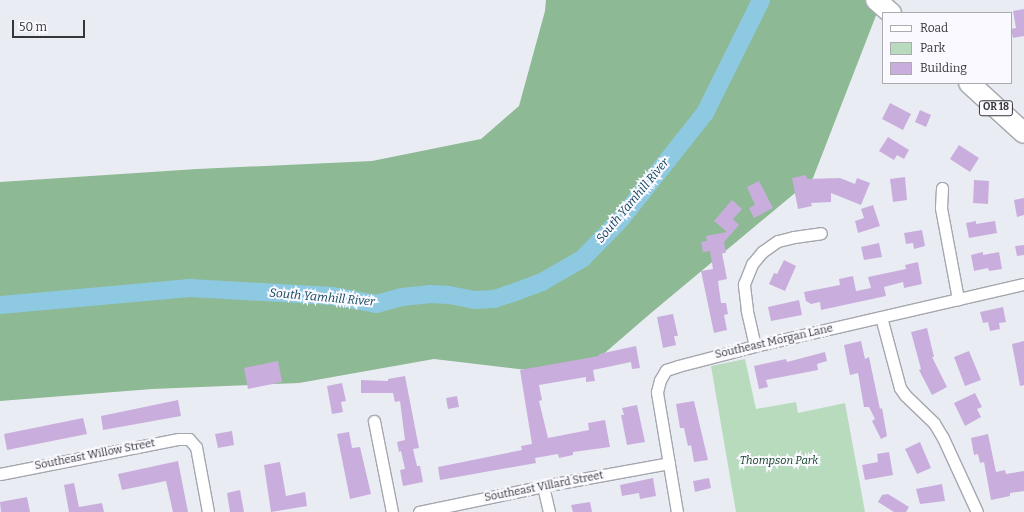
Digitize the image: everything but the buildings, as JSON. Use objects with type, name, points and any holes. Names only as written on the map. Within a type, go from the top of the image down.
[{"type":"highway","points":[[876,0],[890,12]]},
{"type":"highway","name":"OR 18","points":[[970,84],[1024,133]]},
{"type":"street","points":[[942,188],[941,208],[958,299]]},
{"type":"street","points":[[755,346],[747,310],[744,284],[752,264],[762,252],[778,241],[821,232]]},
{"type":"street","name":"Southeast Morgan Lane","points":[[677,512],[657,392],[660,380],[666,370],[755,346],[1024,284]]},
{"type":"street","points":[[881,317],[900,388],[905,395],[934,423],[943,438],[976,512]]},
{"type":"street","points":[[374,421],[392,512]]},
{"type":"street","name":"Southeast Willow Street","points":[[0,474],[179,439],[189,439],[196,447],[208,512]]},
{"type":"street","name":"Southeast Villard Street","points":[[419,512],[543,486],[669,463]]},
{"type":"street","points":[[543,486],[549,512]]},
{"type":"green space","points":[[546,0],[882,0],[813,178],[578,376],[434,359],[299,383],[152,389],[0,401],[0,182],[197,169],[372,161],[481,139],[519,106],[545,11]]},
{"type":"green space","name":"Thompson Park","points":[[745,359],[756,409],[796,402],[798,413],[845,403],[865,512],[736,512],[711,366]]},
{"type":"waterway","name":"South Yamhill River","points":[[0,305],[190,288],[333,296],[376,304],[402,297],[431,294],[449,295],[475,300],[494,299],[542,282],[582,259],[621,219],[705,113],[761,0]]}]
